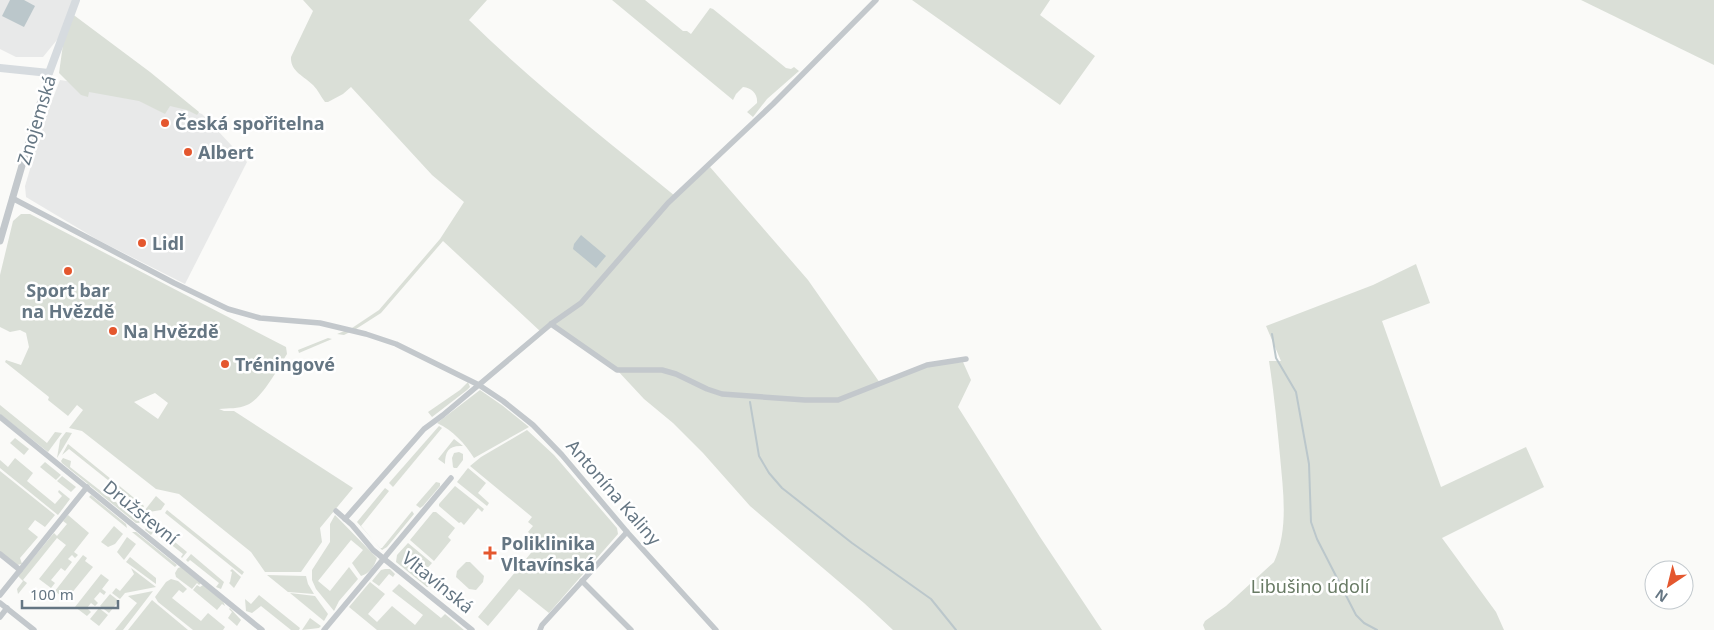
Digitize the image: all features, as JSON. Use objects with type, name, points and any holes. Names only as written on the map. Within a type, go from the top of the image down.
[{"type":"main road","name":"Znojemská","points":[[49,73],[76,0]]},
{"type":"main road","points":[[0,68],[49,73]]},
{"type":"street","points":[[345,519],[415,437],[551,324],[582,303],[668,203],[773,104],[876,0]]},
{"type":"street","name":"Znojemská","points":[[0,241],[49,73]]},
{"type":"street","points":[[12,198],[174,283],[228,309],[260,318],[320,324],[366,334],[396,344],[479,385]]},
{"type":"street","points":[[551,324],[617,370],[662,370],[722,394],[805,400],[838,400],[927,365],[966,359]]},
{"type":"street","name":"Antonína Kaliny","points":[[479,385],[503,400],[533,425],[562,455],[716,630]]},
{"type":"street","name":"Družstevní","points":[[0,417],[262,630]]},
{"type":"street","name":"Vltavínská","points":[[324,630],[451,478]]},
{"type":"street","points":[[0,594],[87,487]]},
{"type":"street","points":[[336,511],[373,550],[384,558]]},
{"type":"street","points":[[540,630],[542,625],[628,532]]},
{"type":"street","points":[[0,554],[20,570]]},
{"type":"street","name":"Vltavínská","points":[[384,558],[472,630]]},
{"type":"street","points":[[582,581],[631,630]]},
{"type":"street","points":[[0,603],[34,630]]},
{"type":"street","points":[[0,617],[7,608]]},
{"type":"shaded area","points":[[0,0],[76,0],[65,30],[43,57],[16,57],[0,49]]},
{"type":"shaded area","points":[[10,0],[24,0],[35,6],[24,27],[2,16]]},
{"type":"shaded area","points":[[60,80],[150,94],[202,114],[247,162],[185,284],[98,240],[26,197],[25,186],[45,119]]},
{"type":"shaded area","points":[[581,235],[606,256],[596,268],[573,249],[574,244]]},
{"type":"green space","points":[[303,0],[487,0],[469,20],[544,88],[675,196],[710,167],[808,280],[880,383],[927,365],[963,362],[971,380],[958,407],[1040,537],[1102,630],[893,630],[750,506],[703,453],[673,423],[644,399],[617,370],[552,324],[541,332],[443,241],[381,313],[344,335],[337,334],[352,328],[379,310],[440,239],[464,202],[432,175],[351,87],[343,94],[325,102],[313,85],[295,70],[291,57],[313,11]]},
{"type":"green space","points":[[612,0],[645,0],[683,31],[691,34],[710,8],[713,9],[786,68],[791,69],[794,67],[799,71],[767,99],[753,117],[747,112],[757,103],[752,90],[743,87],[733,100]]},
{"type":"green space","points":[[912,0],[1050,0],[1040,15],[1095,56],[1060,105]]},
{"type":"green space","points":[[1581,0],[1714,0],[1714,65]]},
{"type":"green space","points":[[71,13],[150,72],[199,112],[197,115],[187,110],[170,106],[165,114],[139,101],[89,92],[88,97],[81,95],[59,73],[65,30]]},
{"type":"green space","name":"Na Hvězdě","points":[[21,214],[30,214],[286,347],[287,354],[253,402],[237,408],[219,409],[234,411],[353,488],[320,528],[322,542],[301,572],[265,572],[251,552],[179,494],[156,489],[82,431],[69,428],[83,410],[77,405],[68,416],[48,400],[49,397],[5,362],[6,360],[21,365],[29,347],[26,333],[20,330],[10,332],[0,327],[0,275],[13,221]],"holes":[[[155,393],[168,403],[158,419],[134,402]]]},
{"type":"green space","name":"Libušino údolí","points":[[1416,264],[1430,303],[1382,321],[1441,487],[1526,447],[1544,487],[1442,538],[1496,612],[1504,630],[1205,630],[1203,625],[1205,621],[1226,606],[1274,562],[1282,536],[1284,510],[1282,483],[1269,361],[1281,361],[1266,326],[1373,285]]},
{"type":"green space","points":[[328,338],[332,339],[299,353],[298,350]]},
{"type":"green space","points":[[468,382],[470,387],[467,390],[432,417],[428,412],[460,390]]},
{"type":"green space","points":[[480,390],[529,427],[474,458],[458,438],[448,429],[437,423]]},
{"type":"green space","points":[[0,405],[47,443],[55,432],[62,433],[48,452],[0,414]]},
{"type":"green space","points":[[439,426],[442,428],[393,487],[389,483]]},
{"type":"green space","points":[[527,430],[554,455],[617,528],[618,534],[549,613],[519,589],[488,626],[478,617],[540,542],[528,532],[533,526],[528,522],[532,517],[470,466],[481,457]]},
{"type":"green space","points":[[66,432],[72,433],[57,458],[60,440]]},
{"type":"green space","points":[[15,438],[29,449],[24,455],[10,443]]},
{"type":"green space","points":[[454,439],[463,446],[451,448],[447,452],[445,464],[438,459]]},
{"type":"green space","points":[[68,444],[144,506],[143,508],[69,449],[62,455]]},
{"type":"green space","points":[[459,452],[463,454],[463,460],[457,468],[454,468],[452,458],[454,453]]},
{"type":"green space","points":[[15,458],[33,473],[27,481],[55,504],[62,496],[58,492],[59,490],[70,499],[58,515],[0,468],[0,460],[8,467]]},
{"type":"green space","points":[[63,458],[71,461],[70,467],[102,492],[110,491],[113,494],[109,497],[137,518],[142,518],[142,523],[136,523],[62,463]]},
{"type":"green space","points":[[45,462],[61,475],[56,480],[40,467]]},
{"type":"green space","points":[[468,468],[486,483],[478,493],[489,503],[487,506],[457,482]]},
{"type":"green space","points":[[0,471],[55,515],[45,527],[35,520],[28,529],[38,537],[20,558],[22,564],[17,565],[0,552]]},
{"type":"green space","points":[[62,476],[76,487],[71,492],[57,481]]},
{"type":"green space","points":[[436,482],[440,483],[440,486],[420,508],[416,505]]},
{"type":"green space","points":[[455,486],[484,509],[482,512],[478,508],[464,525],[439,506]]},
{"type":"green space","points":[[385,488],[389,491],[361,526],[374,541],[357,522]]},
{"type":"green space","points":[[91,495],[126,524],[127,528],[89,497]]},
{"type":"green space","points":[[156,496],[165,504],[161,510],[149,512],[145,510]]},
{"type":"green space","points":[[167,510],[244,572],[242,575],[165,513]]},
{"type":"green space","points":[[412,511],[414,514],[387,547],[382,550],[380,548],[382,548]]},
{"type":"green space","points":[[433,512],[436,512],[455,528],[448,537],[451,540],[434,561],[410,540]]},
{"type":"green space","points":[[68,515],[89,533],[74,552],[78,555],[75,558],[72,555],[68,559],[72,562],[65,571],[61,568],[51,580],[55,583],[51,588],[39,579],[66,545],[57,538],[23,580],[27,583],[18,594],[17,589],[23,581],[18,576],[54,533],[57,536],[67,524],[63,521]]},
{"type":"green space","points":[[335,515],[377,558],[371,569],[361,576],[352,563],[363,550],[351,540],[318,581],[330,591],[349,567],[358,579],[339,601],[334,611],[316,589],[312,580],[312,570],[330,542],[330,524]]},
{"type":"green space","points":[[153,524],[187,552],[182,558],[183,554],[154,531],[151,535],[145,530],[147,526]]},
{"type":"green space","points":[[114,526],[123,534],[115,544],[108,547],[101,542]]},
{"type":"green space","points":[[132,532],[136,532],[177,565],[175,567]]},
{"type":"green space","points":[[127,537],[136,544],[124,560],[117,552]]},
{"type":"green space","points":[[408,543],[432,563],[424,572],[437,583],[427,587],[396,562],[397,555]]},
{"type":"green space","points":[[191,554],[224,582],[221,589],[216,587],[219,583],[190,560],[188,562],[186,560]]},
{"type":"green space","points":[[83,555],[87,558],[85,561],[93,567],[66,600],[55,591]]},
{"type":"green space","points":[[130,557],[156,578],[156,584],[126,562]]},
{"type":"green space","points":[[466,562],[470,562],[484,576],[483,582],[476,590],[469,589],[456,577],[457,571]]},
{"type":"green space","points":[[181,567],[201,583],[199,585],[197,583],[192,589],[176,577],[175,573]]},
{"type":"green space","points":[[131,568],[156,587],[125,593],[120,599],[112,593],[116,588],[120,591],[134,574]]},
{"type":"green space","points":[[232,569],[241,577],[234,588],[229,583],[232,572],[230,571]]},
{"type":"green space","points":[[390,569],[395,574],[393,577],[389,574],[379,586],[372,581],[381,570]]},
{"type":"green space","points":[[101,574],[109,580],[102,589],[106,592],[104,595],[100,592],[94,599],[98,603],[95,606],[91,603],[87,608],[91,612],[87,616],[75,607]]},
{"type":"green space","points":[[267,575],[306,576],[314,594],[288,592]]},
{"type":"green space","points":[[171,579],[178,581],[187,589],[183,593],[179,590],[172,598],[201,621],[208,613],[225,627],[223,630],[193,630],[158,602],[155,597],[166,582]]},
{"type":"green space","points":[[370,582],[385,594],[368,614],[377,622],[392,606],[415,625],[423,615],[392,591],[399,584],[441,618],[445,614],[464,630],[377,630],[349,607]]},
{"type":"green space","points":[[197,585],[200,587],[203,585],[223,601],[225,606],[222,604],[217,610],[193,590]]},
{"type":"green space","points":[[153,591],[123,630],[115,630],[137,603],[128,596]]},
{"type":"green space","points":[[290,593],[315,596],[328,614],[324,621]]},
{"type":"green space","points":[[110,594],[119,601],[109,613],[100,606]]},
{"type":"green space","points":[[259,595],[300,628],[299,630],[291,630],[261,606],[252,613],[246,611],[245,599],[251,604]]},
{"type":"green space","points":[[152,600],[188,630],[128,630]]},
{"type":"green space","points":[[99,608],[108,615],[99,626],[90,619]]},
{"type":"green space","points":[[230,608],[241,620],[237,626],[228,618],[232,612]]},
{"type":"green space","points":[[310,618],[321,626],[319,628],[302,630]]},
{"type":"waterway","points":[[1272,334],[1276,358],[1296,392],[1309,464],[1311,522],[1317,539],[1356,615],[1364,623],[1377,630]]},
{"type":"waterway","points":[[750,402],[759,456],[769,473],[782,488],[852,543],[931,599],[956,630]]},
{"type":"place","name":"Česká spořitelna","points":[[165,123]]},
{"type":"place","name":"Albert","points":[[188,152]]},
{"type":"place","name":"Lidl","points":[[142,243]]},
{"type":"place","name":"Sport bar na Hvězdě","points":[[68,271]]},
{"type":"place","name":"Na Hvězdě","points":[[113,331]]},
{"type":"place","name":"Tréningové","points":[[225,364]]},
{"type":"place","name":"Poliklinika Vltavínská","points":[[490,553]]}]
